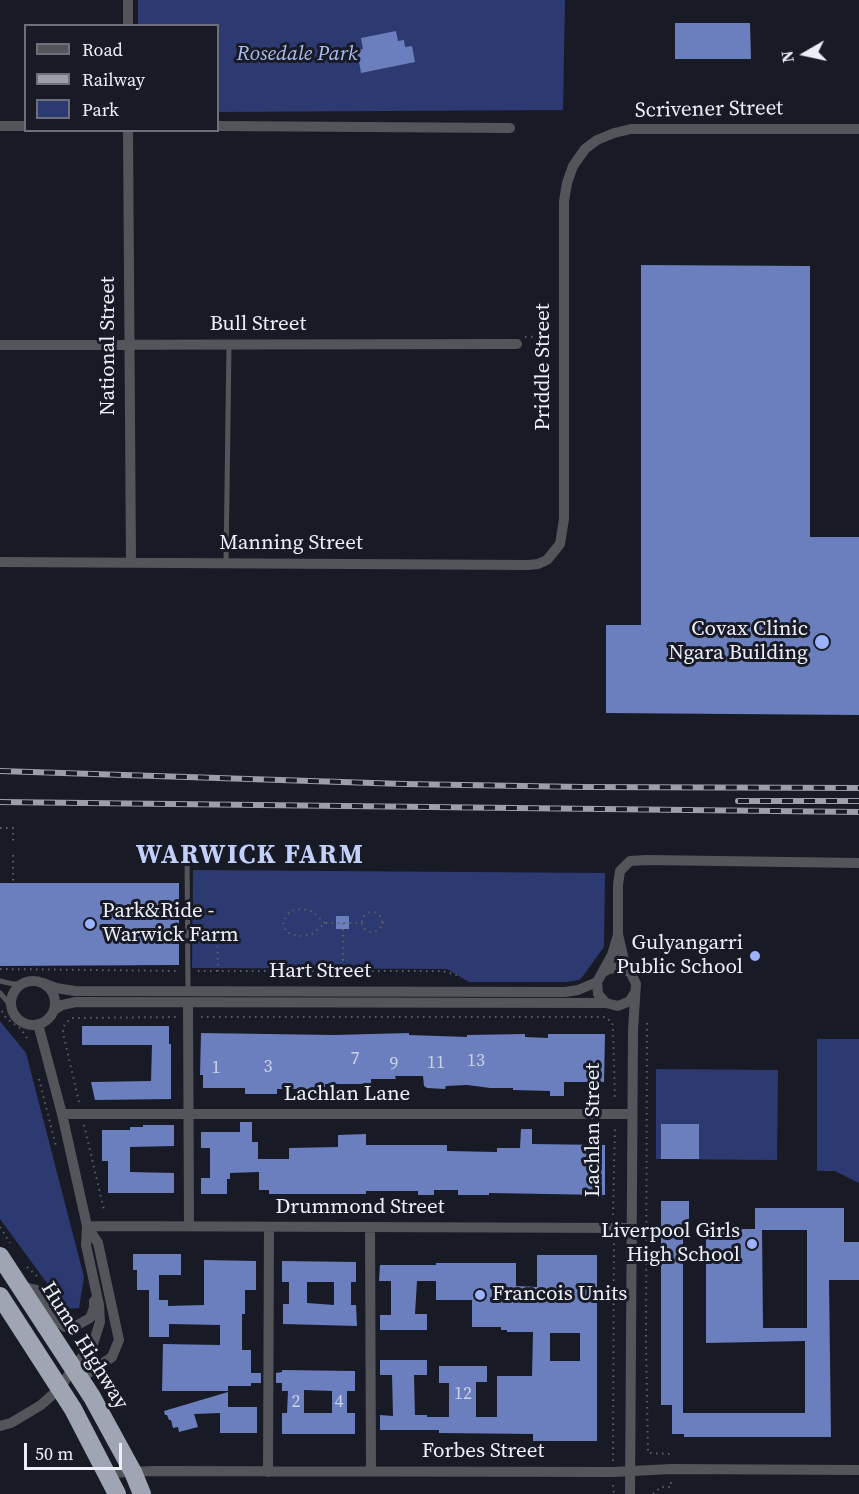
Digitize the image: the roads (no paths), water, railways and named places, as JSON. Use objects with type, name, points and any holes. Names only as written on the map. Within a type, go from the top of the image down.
[{"type":"highway","name":"Hume Highway","points":[[6,1251],[19,1286],[92,1397],[133,1472],[142,1494]]},
{"type":"highway","name":"Hume Highway","points":[[0,1296],[60,1388],[117,1494]]},
{"type":"street","points":[[128,0],[128,24]]},
{"type":"street","points":[[0,126],[24,126]]},
{"type":"street","points":[[219,126],[510,128]]},
{"type":"street","name":"Scrivener Street","points":[[564,201],[573,166],[585,149],[597,140],[614,133],[649,129],[859,129]]},
{"type":"street","name":"National Street","points":[[128,132],[131,562]]},
{"type":"street","name":"Priddle Street","points":[[564,201],[564,533]]},
{"type":"street","name":"Bull Street","points":[[0,345],[517,344]]},
{"type":"street","name":"Manning Street","points":[[0,562],[528,565],[538,564],[555,553],[564,533]]},
{"type":"street","points":[[633,1030],[636,991],[634,978],[626,969],[618,934],[618,878],[620,871],[630,861],[859,863]]},
{"type":"street","points":[[618,934],[612,955],[597,982],[598,994],[606,1003],[618,1006],[630,1001],[636,991]]},
{"type":"street","points":[[603,972],[614,967],[626,969]]},
{"type":"street","points":[[31,981],[43,983],[54,997],[54,1010],[48,1019],[38,1024],[24,1023],[14,1013],[12,1007],[14,993],[25,983],[31,981]]},
{"type":"street","name":"Hart Street","points":[[54,1010],[62,1005],[76,1002],[188,997],[565,992],[578,990],[597,982]]},
{"type":"street","name":"Hart Street","points":[[43,983],[56,988],[75,990],[188,997],[606,1003]]},
{"type":"street","points":[[188,997],[189,1226]]},
{"type":"street","points":[[618,1006],[633,1030]]},
{"type":"street","points":[[0,1426],[11,1423],[41,1405],[76,1373],[99,1329],[99,1305],[86,1245],[87,1226],[62,1114],[38,1024]]},
{"type":"street","name":"Lachlan Street","points":[[630,1494],[633,1030]]},
{"type":"street","name":"Lachlan Lane","points":[[62,1114],[633,1114]]},
{"type":"street","points":[[76,1373],[112,1357],[119,1340],[98,1243],[87,1226]]},
{"type":"street","name":"Drummond Street","points":[[87,1226],[632,1228]]},
{"type":"street","points":[[268,1472],[269,1227]]},
{"type":"street","points":[[370,1227],[371,1471]]},
{"type":"street","points":[[19,1286],[37,1290],[60,1323],[65,1327],[74,1327],[86,1321],[93,1314],[92,1272]]},
{"type":"street","name":"Forbes Street","points":[[107,1473],[859,1470]]},
{"type":"lane","points":[[226,563],[229,345]]},
{"type":"lane","points":[[187,851],[188,997]]},
{"type":"lane","points":[[0,981],[13,984],[25,983]]},
{"type":"lane","points":[[0,993],[12,1007]]},
{"type":"railway","points":[[0,771],[404,784],[859,788]]},
{"type":"railway","points":[[738,801],[859,801]]},
{"type":"railway","points":[[0,802],[859,812]]},
{"type":"place","name":"Covax Clinic Ngara Building","points":[[822,642]]},
{"type":"place","name":"Park&Ride - Warwick Farm","points":[[90,924]]},
{"type":"place","name":"Gulyangarri Public School","points":[[755,956]]},
{"type":"place","name":"Liverpool Girls High School","points":[[752,1244]]},
{"type":"place","name":"Francois Units","points":[[480,1295]]},
{"type":"district","name":"WARWICK FARM","points":[[250,856]]},
{"type":"park label","name":"Rosedale Park","points":[[297,55]]}]
